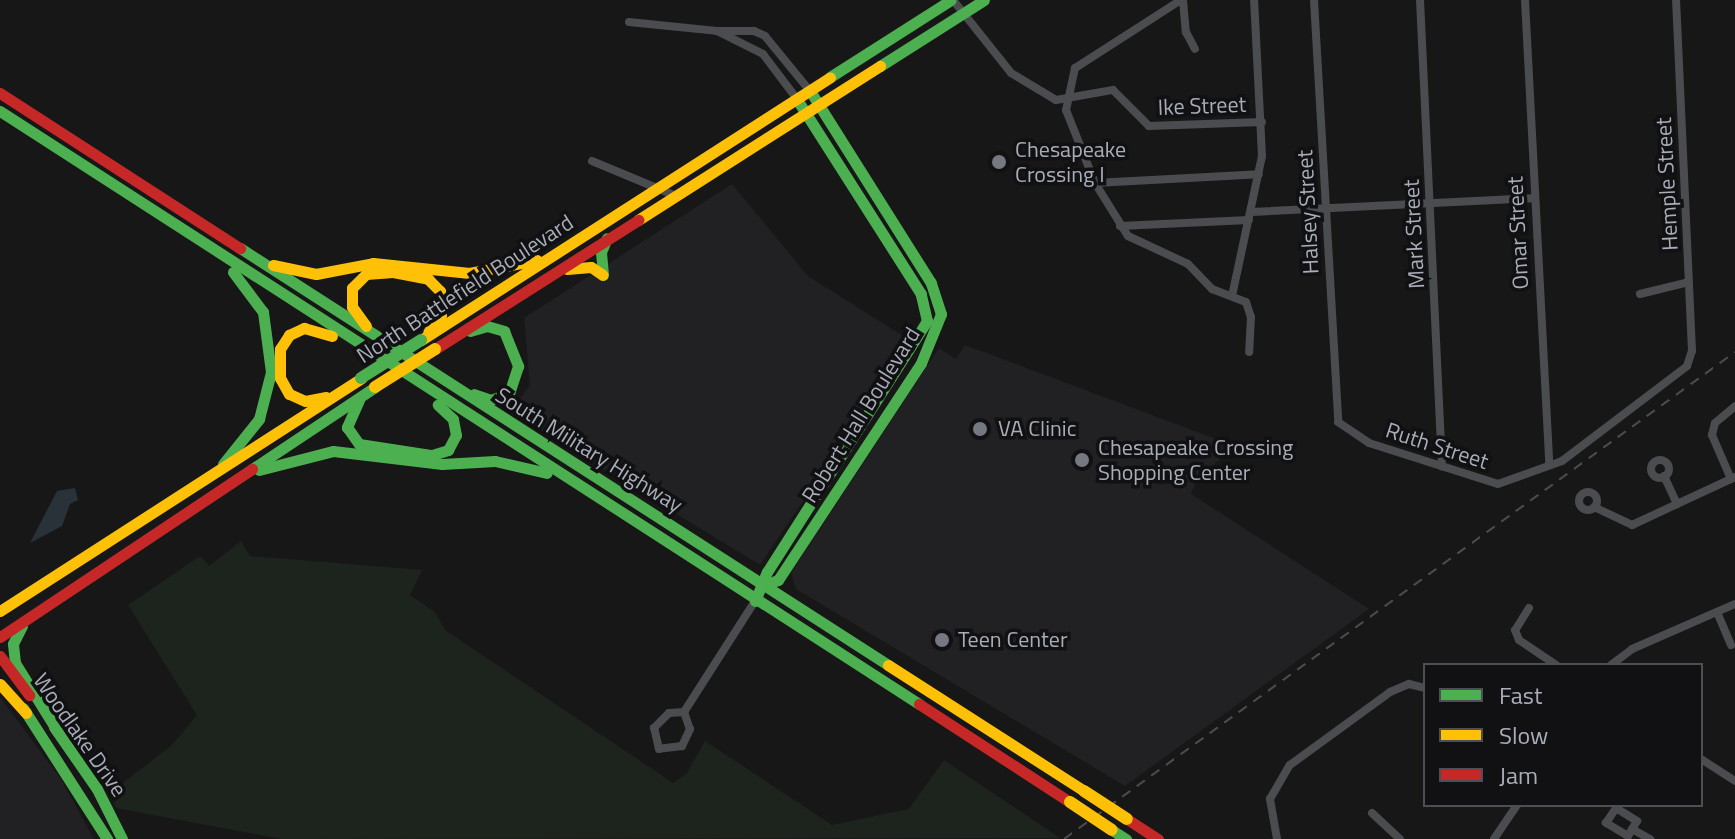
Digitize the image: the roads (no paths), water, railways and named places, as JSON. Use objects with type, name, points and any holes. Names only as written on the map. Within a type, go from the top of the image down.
[{"type":"main road","name":"North Battlefield Boulevard","points":[[0,611],[952,0]]},
{"type":"main road","name":"North Battlefield Boulevard","points":[[0,637],[375,387],[984,0]]},
{"type":"main road","name":"Robert Hall Boulevard","points":[[765,585],[778,580],[914,373],[934,341],[941,314],[931,283],[810,91]]},
{"type":"main road","name":"South Military Highway","points":[[0,93],[1158,839]]},
{"type":"main road","name":"Robert Hall Boulevard","points":[[755,601],[765,585],[767,572],[923,334],[927,309],[911,277],[797,99]]},
{"type":"main road","name":"South Military Highway","points":[[0,111],[373,357],[1126,839]]},
{"type":"main road","points":[[549,276],[580,266],[603,275],[601,252],[607,238]]},
{"type":"main road","points":[[194,239],[254,295],[267,326],[271,355],[259,419],[204,482]]},
{"type":"main road","points":[[260,261],[316,274],[373,263],[469,273],[509,268],[566,248]]},
{"type":"main road","points":[[390,346],[352,307],[352,288],[375,271],[428,279],[440,291],[441,315],[421,340]]},
{"type":"main road","points":[[911,277],[925,287],[941,314]]},
{"type":"main road","points":[[425,369],[485,399],[500,398],[515,385],[514,345],[496,327],[478,328],[435,349]]},
{"type":"main road","points":[[343,390],[305,401],[289,394],[280,378],[283,341],[296,331],[313,329],[373,357]]},
{"type":"main road","points":[[375,387],[350,410],[347,427],[353,440],[366,447],[441,453],[454,443],[456,427],[408,379]]},
{"type":"main road","points":[[162,508],[189,501],[213,485],[233,482],[302,455],[333,451],[442,464],[495,461],[567,481]]},
{"type":"main road","points":[[26,620],[14,640],[15,663],[58,732]]},
{"type":"main road","name":"Woodlake Drive","points":[[0,656],[97,789],[122,839]]},
{"type":"main road","name":"Woodlake Drive","points":[[0,677],[86,799],[107,839]]},
{"type":"main road","points":[[0,684],[26,713]]},
{"type":"street","points":[[952,0],[1018,78],[1066,101]]},
{"type":"street","points":[[1195,49],[1186,32],[1182,0],[1075,68],[1066,101],[1095,183],[1120,226],[1131,238],[1188,264],[1212,289],[1249,306],[1249,352]]},
{"type":"street","name":"Ike Street","points":[[1232,296],[1259,174],[1262,122],[1254,0]]},
{"type":"street","name":"Halsey Street","points":[[1314,0],[1338,422]]},
{"type":"street","name":"Mark Street","points":[[1420,0],[1442,466]]},
{"type":"street","name":"Omar Street","points":[[1525,0],[1549,463]]},
{"type":"street","name":"Hemple Street","points":[[1676,0],[1692,351],[1687,366]]},
{"type":"street","points":[[629,22],[717,31],[754,31],[765,36],[810,91]]},
{"type":"street","points":[[717,31],[763,54],[797,99]]},
{"type":"street","name":"Ike Street","points":[[1066,101],[1113,90],[1149,126],[1262,122]]},
{"type":"street","points":[[592,161],[676,196]]},
{"type":"street","points":[[1095,183],[1259,174]]},
{"type":"street","points":[[1120,226],[1326,208],[1534,198]]},
{"type":"street","points":[[1640,294],[1689,282]]},
{"type":"street","name":"Ruth Street","points":[[1338,422],[1369,443],[1498,484],[1515,482],[1578,449],[1687,366]]},
{"type":"street","points":[[1594,507],[1632,525],[1733,478],[1712,435],[1715,423],[1735,406]]},
{"type":"street","points":[[1664,476],[1677,504]]},
{"type":"street","points":[[684,712],[755,601]]},
{"type":"street","points":[[1614,663],[1632,649],[1735,604]]},
{"type":"street","points":[[1529,608],[1515,630],[1519,640],[1553,663]]},
{"type":"street","points":[[1717,612],[1731,645]]},
{"type":"street","points":[[1277,839],[1270,799],[1290,765],[1390,692],[1409,684],[1423,688]]},
{"type":"street","points":[[684,712],[690,729],[682,746],[659,749],[654,728],[669,713],[684,712]]},
{"type":"street","points":[[1703,760],[1735,781]]},
{"type":"street","points":[[1494,839],[1516,807]]},
{"type":"street","points":[[1372,813],[1400,839]]},
{"type":"street","points":[[1632,829],[1650,839]]},
{"type":"railway","points":[[1064,839],[1735,352]]},
{"type":"place","name":"Chesapeake Crossing I","points":[[999,162]]},
{"type":"place","name":"VA Clinic","points":[[980,429]]},
{"type":"place","name":"Chesapeake Crossing Shopping Center","points":[[1082,460]]},
{"type":"place","name":"Teen Center","points":[[942,640]]}]
